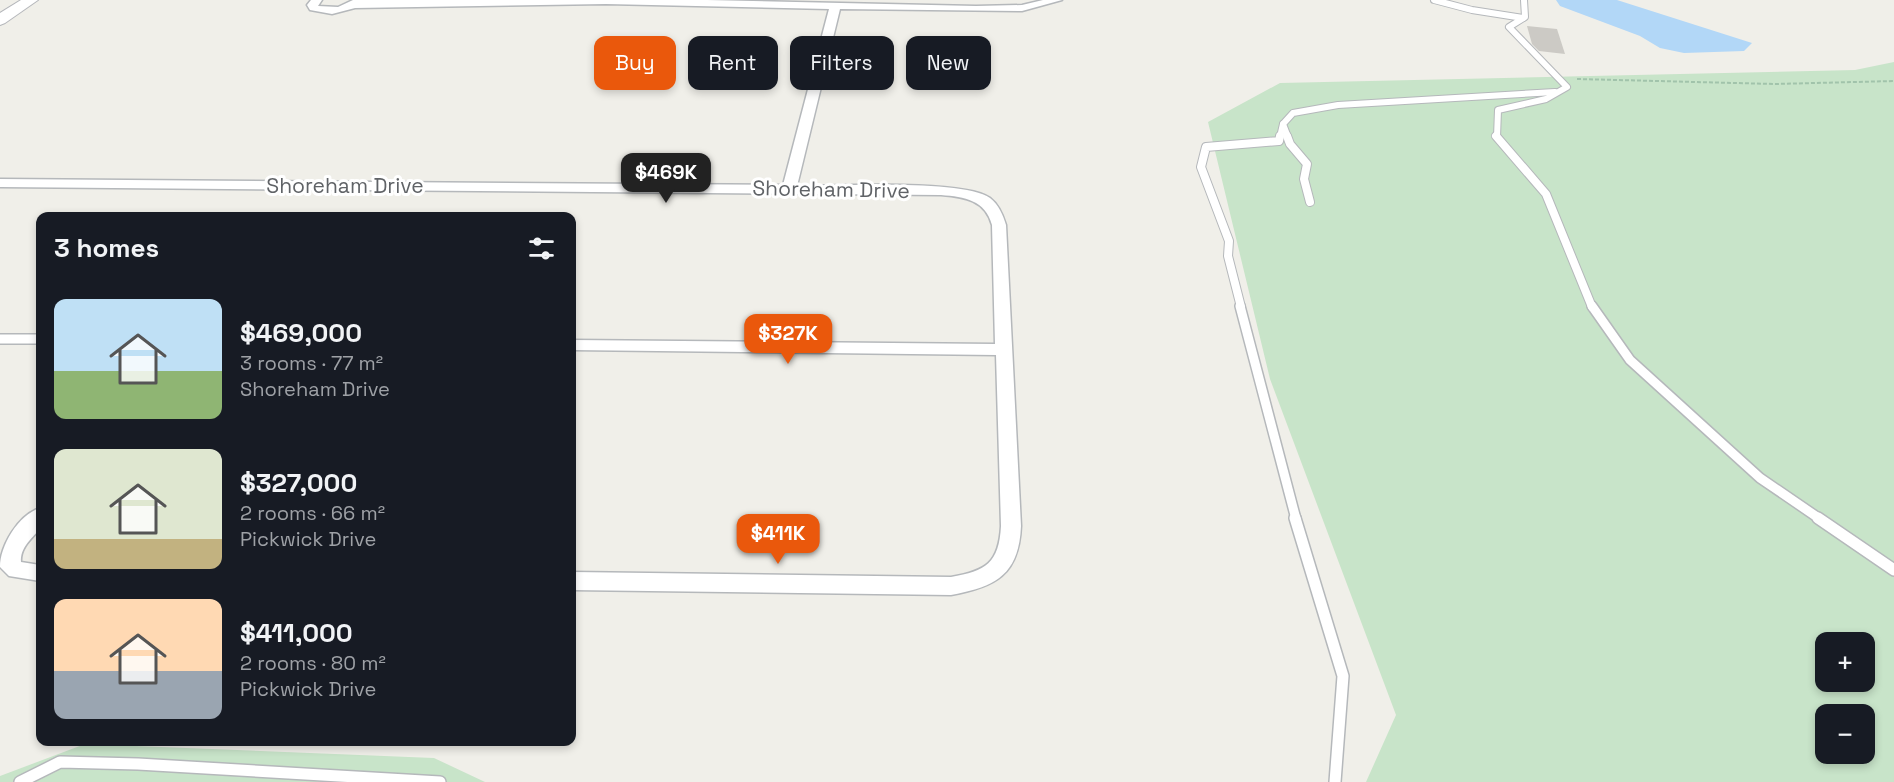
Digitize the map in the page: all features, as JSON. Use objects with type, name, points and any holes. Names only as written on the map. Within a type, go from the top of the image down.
[{"type":"main road","points":[[0,20],[31,0]]},
{"type":"street","points":[[316,0],[312,5],[314,8],[324,10],[357,2],[442,1],[606,1],[1009,9],[1042,5],[1057,0]]},
{"type":"street","points":[[789,189],[835,7]]},
{"type":"street","name":"Shoreham Drive","points":[[0,183],[951,191],[975,196],[987,201],[994,208],[999,225],[1011,535],[1010,550],[1004,564],[973,583],[922,587],[576,581]]},
{"type":"street","points":[[576,345],[1005,350]]},
{"type":"street","points":[[36,521],[13,549],[9,559],[10,567],[36,572]]},
{"type":"lane","points":[[1434,0],[1472,10],[1523,18]]},
{"type":"lane","points":[[1524,0],[1525,17],[1509,27],[1567,87],[1546,99],[1498,110],[1496,136],[1546,194],[1592,307],[1630,360],[1760,478],[1894,570]]},
{"type":"lane","points":[[1335,782],[1343,676],[1284,480],[1228,256],[1229,241],[1201,167],[1206,147],[1279,141],[1283,124],[1293,113],[1338,105],[1557,92]]},
{"type":"lane","points":[[1283,124],[1290,144],[1307,164],[1304,179],[1310,202]]},
{"type":"lane","points":[[0,339],[36,339]]},
{"type":"lane","points":[[20,782],[60,762],[138,764],[440,782]]},
{"type":"path","points":[[1559,79],[1776,86],[1847,85],[1894,81]]},
{"type":"green space","points":[[1894,62],[1894,782],[1366,782],[1396,715],[1270,379],[1208,122],[1280,83],[1855,70]]},
{"type":"green space","points":[[80,746],[135,746],[434,758],[485,782],[0,782],[0,776]]},
{"type":"water","points":[[1556,0],[1617,0],[1752,43],[1744,51],[1684,53],[1660,48],[1640,36],[1560,6]]},
{"type":"building","points":[[1527,26],[1557,29],[1565,54],[1539,51],[1532,44]]}]
